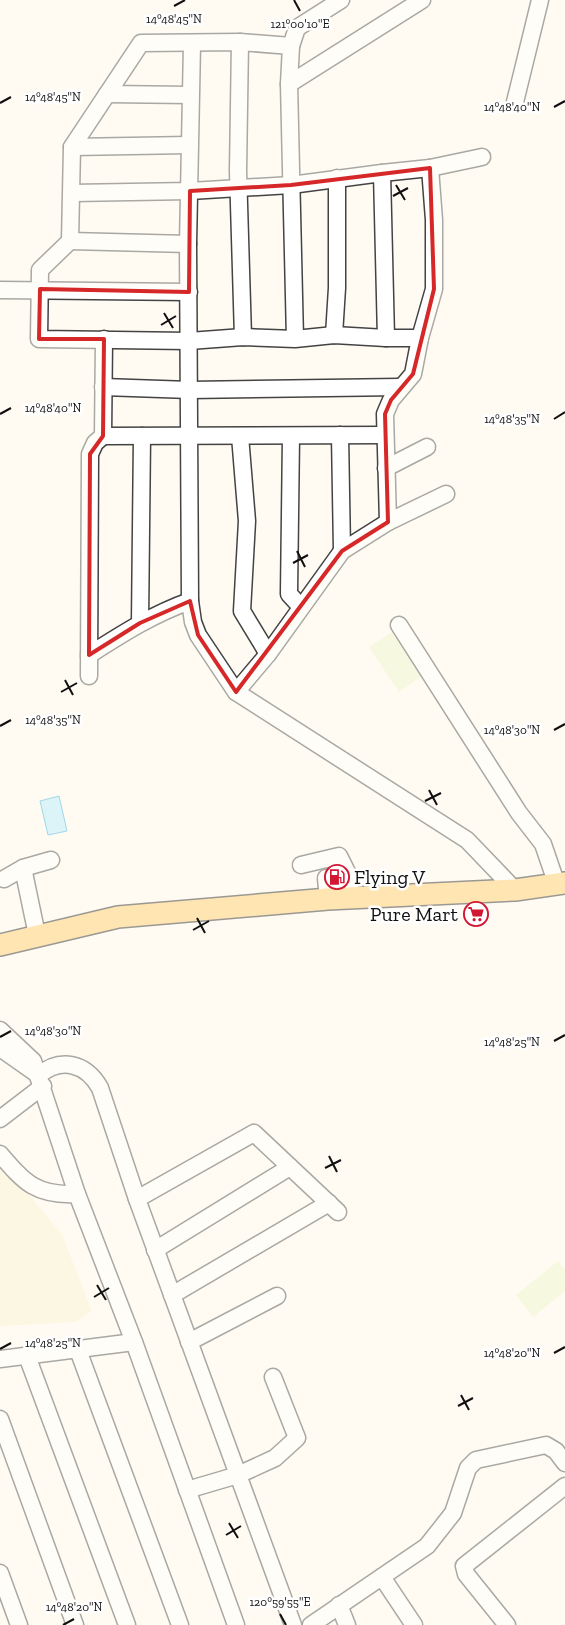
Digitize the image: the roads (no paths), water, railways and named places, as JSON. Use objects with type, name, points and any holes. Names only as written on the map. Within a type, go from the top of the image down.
[{"type":"main road","points":[[0,944],[118,917],[327,889],[352,898],[515,890],[561,884]]},
{"type":"street","points":[[295,338],[289,84],[291,46],[297,28],[341,0]]},
{"type":"street","points":[[289,84],[422,0]]},
{"type":"street","points":[[515,102],[540,0]]},
{"type":"street","points":[[291,46],[240,42],[192,44],[141,43],[72,147],[70,241],[40,270],[39,339],[189,341],[243,337],[295,338],[334,335],[420,338]]},
{"type":"street","points":[[240,42],[238,171],[243,337]]},
{"type":"street","points":[[192,44],[188,244],[190,601],[193,622],[198,635],[236,692],[467,840],[515,890]]},
{"type":"street","points":[[107,94],[190,95]]},
{"type":"street","points":[[72,147],[189,145]]},
{"type":"street","points":[[72,193],[190,191],[291,185],[430,168],[482,157]]},
{"type":"street","points":[[388,522],[385,414],[391,400],[400,387],[413,374],[420,338],[434,289],[434,220],[430,168]]},
{"type":"street","points":[[382,173],[386,338]]},
{"type":"street","points":[[334,335],[337,288],[337,178]]},
{"type":"street","points":[[70,241],[188,244]]},
{"type":"street","points":[[0,290],[189,292]]},
{"type":"street","points":[[103,436],[104,339]]},
{"type":"street","points":[[103,387],[190,390],[400,387]]},
{"type":"street","points":[[340,435],[340,534],[342,551]]},
{"type":"street","points":[[89,676],[90,454],[95,443],[103,436],[385,435]]},
{"type":"street","points":[[140,623],[142,436]]},
{"type":"street","points":[[240,436],[247,521],[242,611],[268,654]]},
{"type":"street","points":[[291,436],[290,594],[301,607]]},
{"type":"street","points":[[386,468],[427,447]]},
{"type":"street","points":[[236,692],[268,654],[342,551],[388,522],[446,494]]},
{"type":"street","points":[[89,655],[140,623],[167,609],[190,601]]},
{"type":"street","points":[[399,625],[519,813],[543,844],[561,884]]},
{"type":"street","points":[[301,865],[339,856],[349,876],[352,898]]},
{"type":"street","points":[[4,879],[23,868],[51,860]]},
{"type":"street","points":[[320,862],[327,889],[349,876]]},
{"type":"street","points":[[23,868],[37,935]]},
{"type":"street","points":[[0,1030],[34,1061],[77,1194],[134,1342],[236,1625]]},
{"type":"street","points":[[0,1048],[41,1080]]},
{"type":"street","points":[[0,1119],[41,1080],[52,1066],[66,1064],[80,1067],[95,1078],[155,1250],[293,1625]]},
{"type":"street","points":[[137,1199],[254,1133],[333,1208],[172,1295]]},
{"type":"street","points":[[0,1154],[26,1182],[43,1192],[57,1195],[77,1194]]},
{"type":"street","points":[[155,1250],[290,1167]]},
{"type":"street","points":[[189,1342],[277,1296]]},
{"type":"street","points":[[0,1358],[134,1342]]},
{"type":"street","points":[[78,1350],[180,1625]]},
{"type":"street","points":[[27,1356],[127,1625]]},
{"type":"street","points":[[187,1490],[238,1475],[275,1458],[297,1438],[273,1377]]},
{"type":"street","points":[[0,1419],[75,1625]]},
{"type":"street","points":[[311,1625],[427,1546],[453,1513],[468,1468],[476,1460],[546,1446],[556,1451],[565,1463]]},
{"type":"street","points":[[507,1625],[466,1574],[464,1566],[565,1486]]},
{"type":"street","points":[[0,1574],[19,1625]]},
{"type":"street","points":[[382,1577],[414,1625]]},
{"type":"street","points":[[340,1605],[347,1625]]},
{"type":"water","points":[[59,796],[67,831],[48,835],[40,801]]},
{"type":"place","name":"Flying V","points":[[337,877]]},
{"type":"place","name":"Pure Mart","points":[[476,914]]}]
